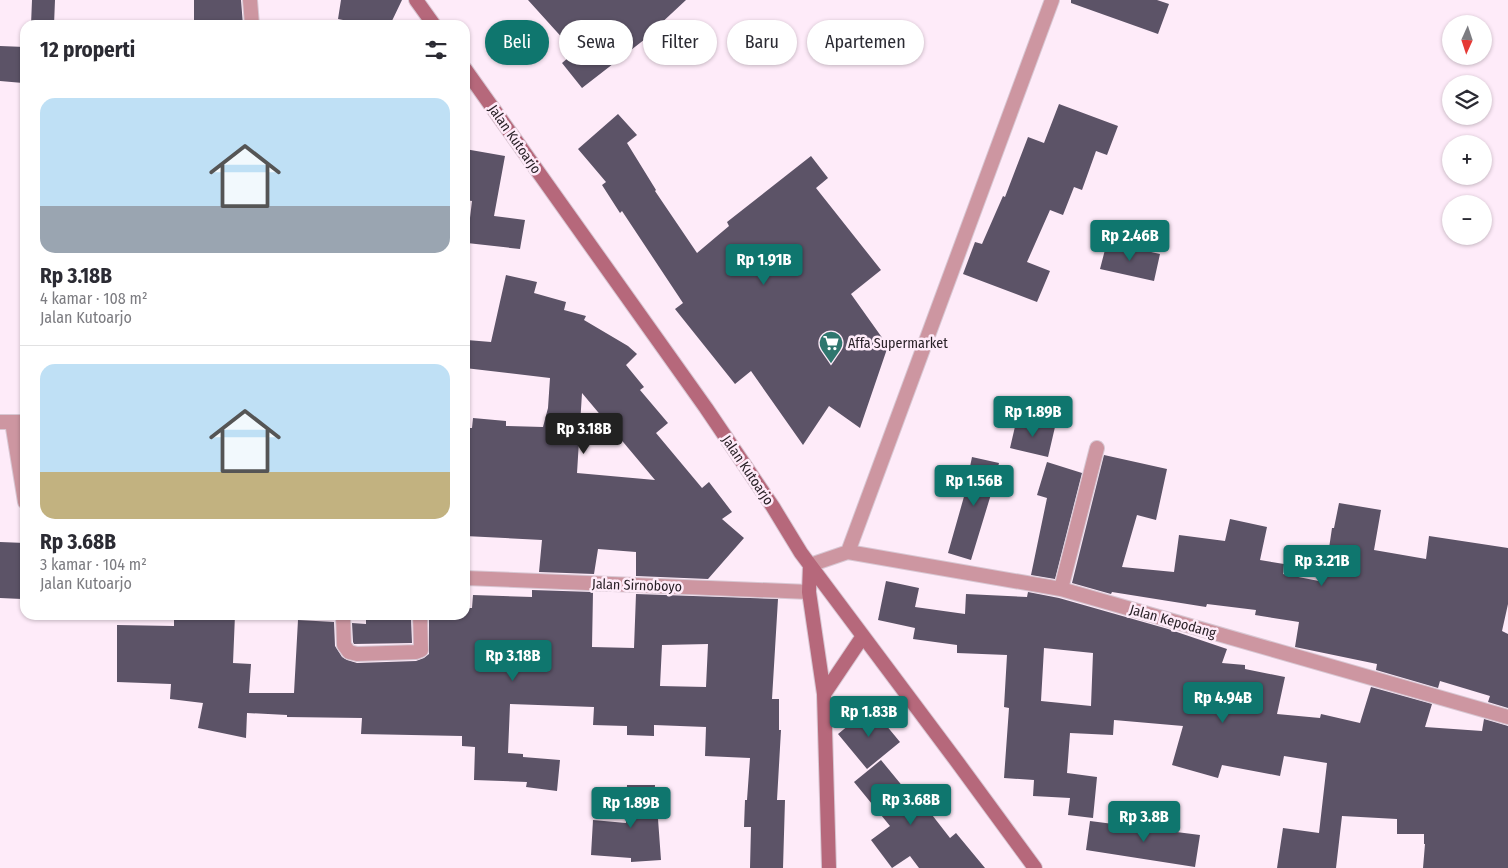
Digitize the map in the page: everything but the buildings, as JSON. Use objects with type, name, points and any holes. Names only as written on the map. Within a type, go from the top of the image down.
[{"type":"main road","points":[[416,0],[430,20]]},
{"type":"main road","name":"Jalan Kutoarjo","points":[[470,76],[706,408],[773,506],[810,565],[1035,868]]},
{"type":"main road","points":[[810,565],[810,592],[824,694],[829,868]]},
{"type":"main road","points":[[824,694],[863,636]]},
{"type":"street","points":[[250,0],[252,20]]},
{"type":"street","points":[[848,552],[1052,0]]},
{"type":"street","points":[[12,422],[20,471]]},
{"type":"street","points":[[1061,589],[1097,448]]},
{"type":"street","name":"Jalan Kepodang","points":[[810,565],[848,552],[1061,589],[1508,717]]},
{"type":"street","name":"Jalan Sirnoboyo","points":[[470,578],[810,592]]},
{"type":"street","points":[[343,620],[344,645],[349,652],[356,654],[416,652],[421,650],[420,620]]},
{"type":"place","name":"Affa Supermarket","points":[[831,364]]}]
